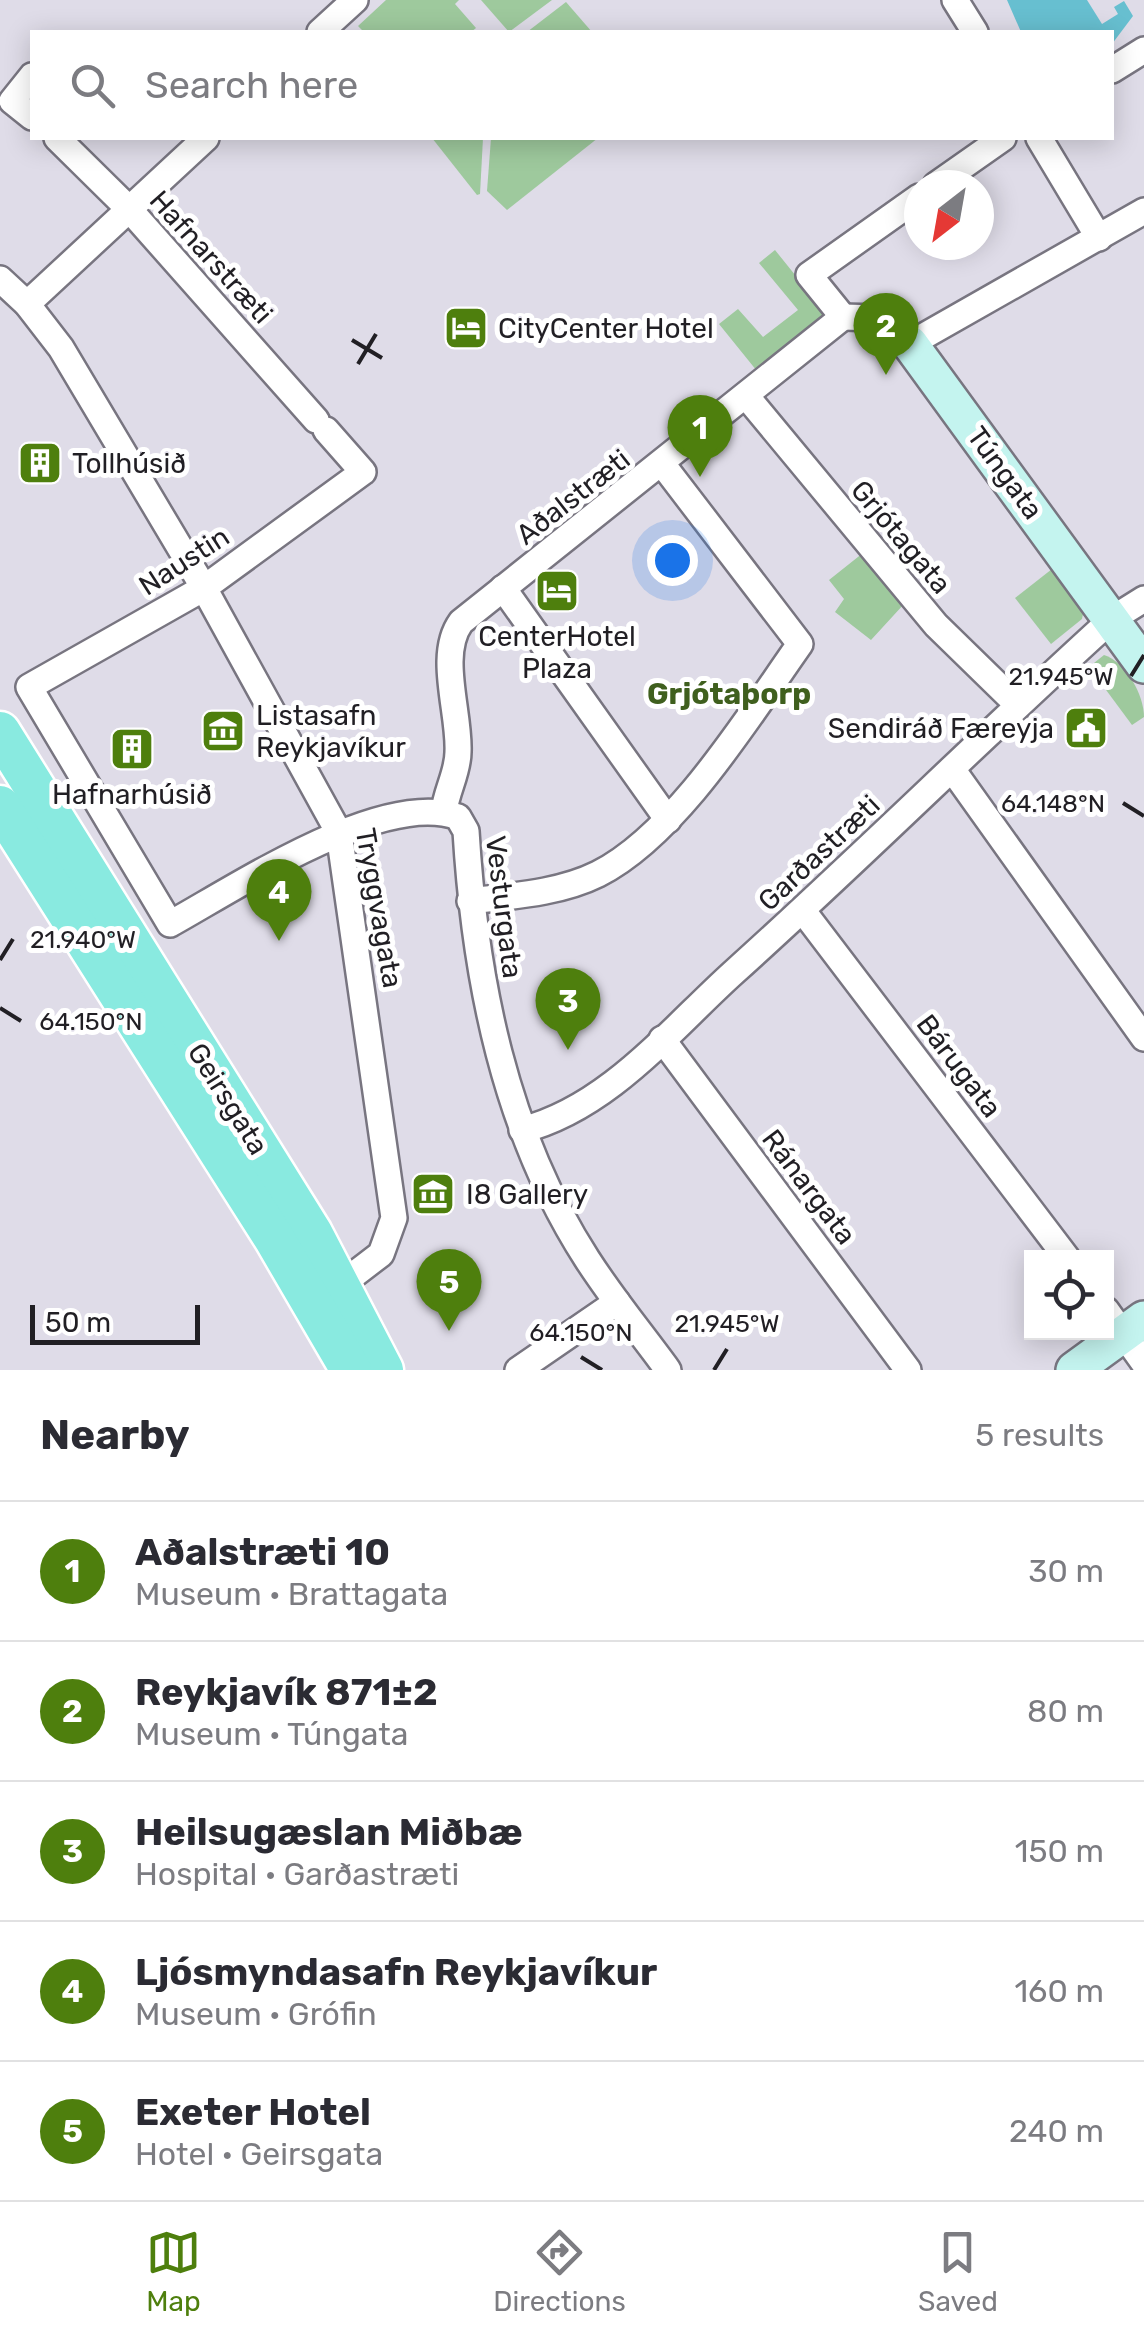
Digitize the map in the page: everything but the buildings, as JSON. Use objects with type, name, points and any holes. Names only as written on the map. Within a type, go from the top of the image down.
[{"type":"main road","name":"Geirsgata","points":[[0,732],[328,1294],[351,1370]]},
{"type":"main road","name":"Geirsgata","points":[[0,806],[383,1370]]},
{"type":"street","points":[[322,30],[354,0]]},
{"type":"street","points":[[955,0],[974,30]]},
{"type":"street","points":[[1114,69],[1144,50]]},
{"type":"street","points":[[22,109],[30,83]]},
{"type":"street","name":"Hafnarstræti","points":[[59,140],[129,209],[363,472]]},
{"type":"street","points":[[27,304],[204,140]]},
{"type":"street","points":[[957,170],[1000,140]]},
{"type":"street","points":[[1039,140],[1100,238]]},
{"type":"street","points":[[844,318],[809,275],[904,208]]},
{"type":"street","points":[[910,344],[1144,211]]},
{"type":"street","name":"Tryggvagata","points":[[0,279],[27,304],[60,348],[204,588],[339,833],[394,1218],[381,1254],[328,1294]]},
{"type":"street","name":"Túngata","points":[[844,318],[878,318],[910,344],[1144,664]]},
{"type":"street","name":"Aðalstræti","points":[[444,812],[458,755],[452,644],[461,622],[844,318]]},
{"type":"street","name":"Grjótagata","points":[[748,397],[936,625],[1018,705]]},
{"type":"street","points":[[470,902],[584,880],[620,861],[668,820],[800,644],[663,465]]},
{"type":"street","name":"Naustin","points":[[339,833],[170,924],[30,687],[204,588],[363,472]]},
{"type":"street","points":[[502,588],[668,820]]},
{"type":"street","name":"Garðastræti","points":[[522,1130],[574,1113],[662,1039],[804,911],[1112,619],[1144,599]]},
{"type":"street","points":[[952,770],[1144,1038]]},
{"type":"street","points":[[339,833],[358,823],[444,812]]},
{"type":"street","name":"Vesturgata","points":[[444,812],[458,817],[466,831],[478,965],[522,1130],[584,1256],[668,1370]]},
{"type":"street","name":"Bárugata","points":[[804,911],[1060,1250]]},
{"type":"street","name":"Ránargata","points":[[662,1039],[908,1370]]},
{"type":"street","points":[[521,1369],[618,1302]]},
{"type":"street","points":[[1074,1370],[1125,1321],[1144,1363]]},
{"type":"green space","points":[[386,0],[459,0],[455,4],[476,28],[362,30],[358,26]]},
{"type":"green space","points":[[481,0],[552,0],[512,30],[507,30]]},
{"type":"green space","points":[[566,2],[590,30],[530,30]]},
{"type":"green space","points":[[434,140],[483,140],[477,195]]},
{"type":"green space","points":[[491,140],[595,140],[507,210],[487,191]]},
{"type":"green space","points":[[775,250],[820,306],[823,319],[761,376],[719,324],[738,309],[763,337],[798,310],[759,263]]},
{"type":"green space","points":[[868,549],[904,604],[871,640],[835,612],[844,599],[829,580]]},
{"type":"green space","points":[[1052,569],[1084,609],[1082,619],[1051,644],[1015,598]]},
{"type":"green space","points":[[1104,655],[1120,665],[1137,690],[1144,717],[1132,725],[1095,675],[1094,663]]},
{"type":"water","points":[[1007,0],[1087,0],[1102,24],[1118,14],[1114,7],[1124,1],[1133,16],[1114,41],[1114,30],[1020,30]]},
{"type":"place","name":"CityCenter Hotel","points":[[466,328]]},
{"type":"place","name":"Reykjavík 871±2","points":[[886,375]]},
{"type":"place","name":"Tollhúsið","points":[[40,463]]},
{"type":"place","name":"Aðalstræti 10","points":[[700,477]]},
{"type":"place","name":"CenterHotel Plaza","points":[[557,591]]},
{"type":"place","name":"Sendiráð Færeyja","points":[[1086,728]]},
{"type":"place","name":"Listasafn Reykjavíkur","points":[[223,731]]},
{"type":"place","name":"Hafnarhúsið","points":[[132,749]]},
{"type":"place","name":"Ljósmyndasafn Reykjavíkur","points":[[279,941]]},
{"type":"place","name":"Heilsugæslan Miðbæ","points":[[568,1050]]},
{"type":"place","name":"I8 Gallery","points":[[433,1194]]},
{"type":"place","name":"Exeter Hotel","points":[[449,1331]]},
{"type":"district","name":"Grjótaþorp","points":[[729,694]]}]
